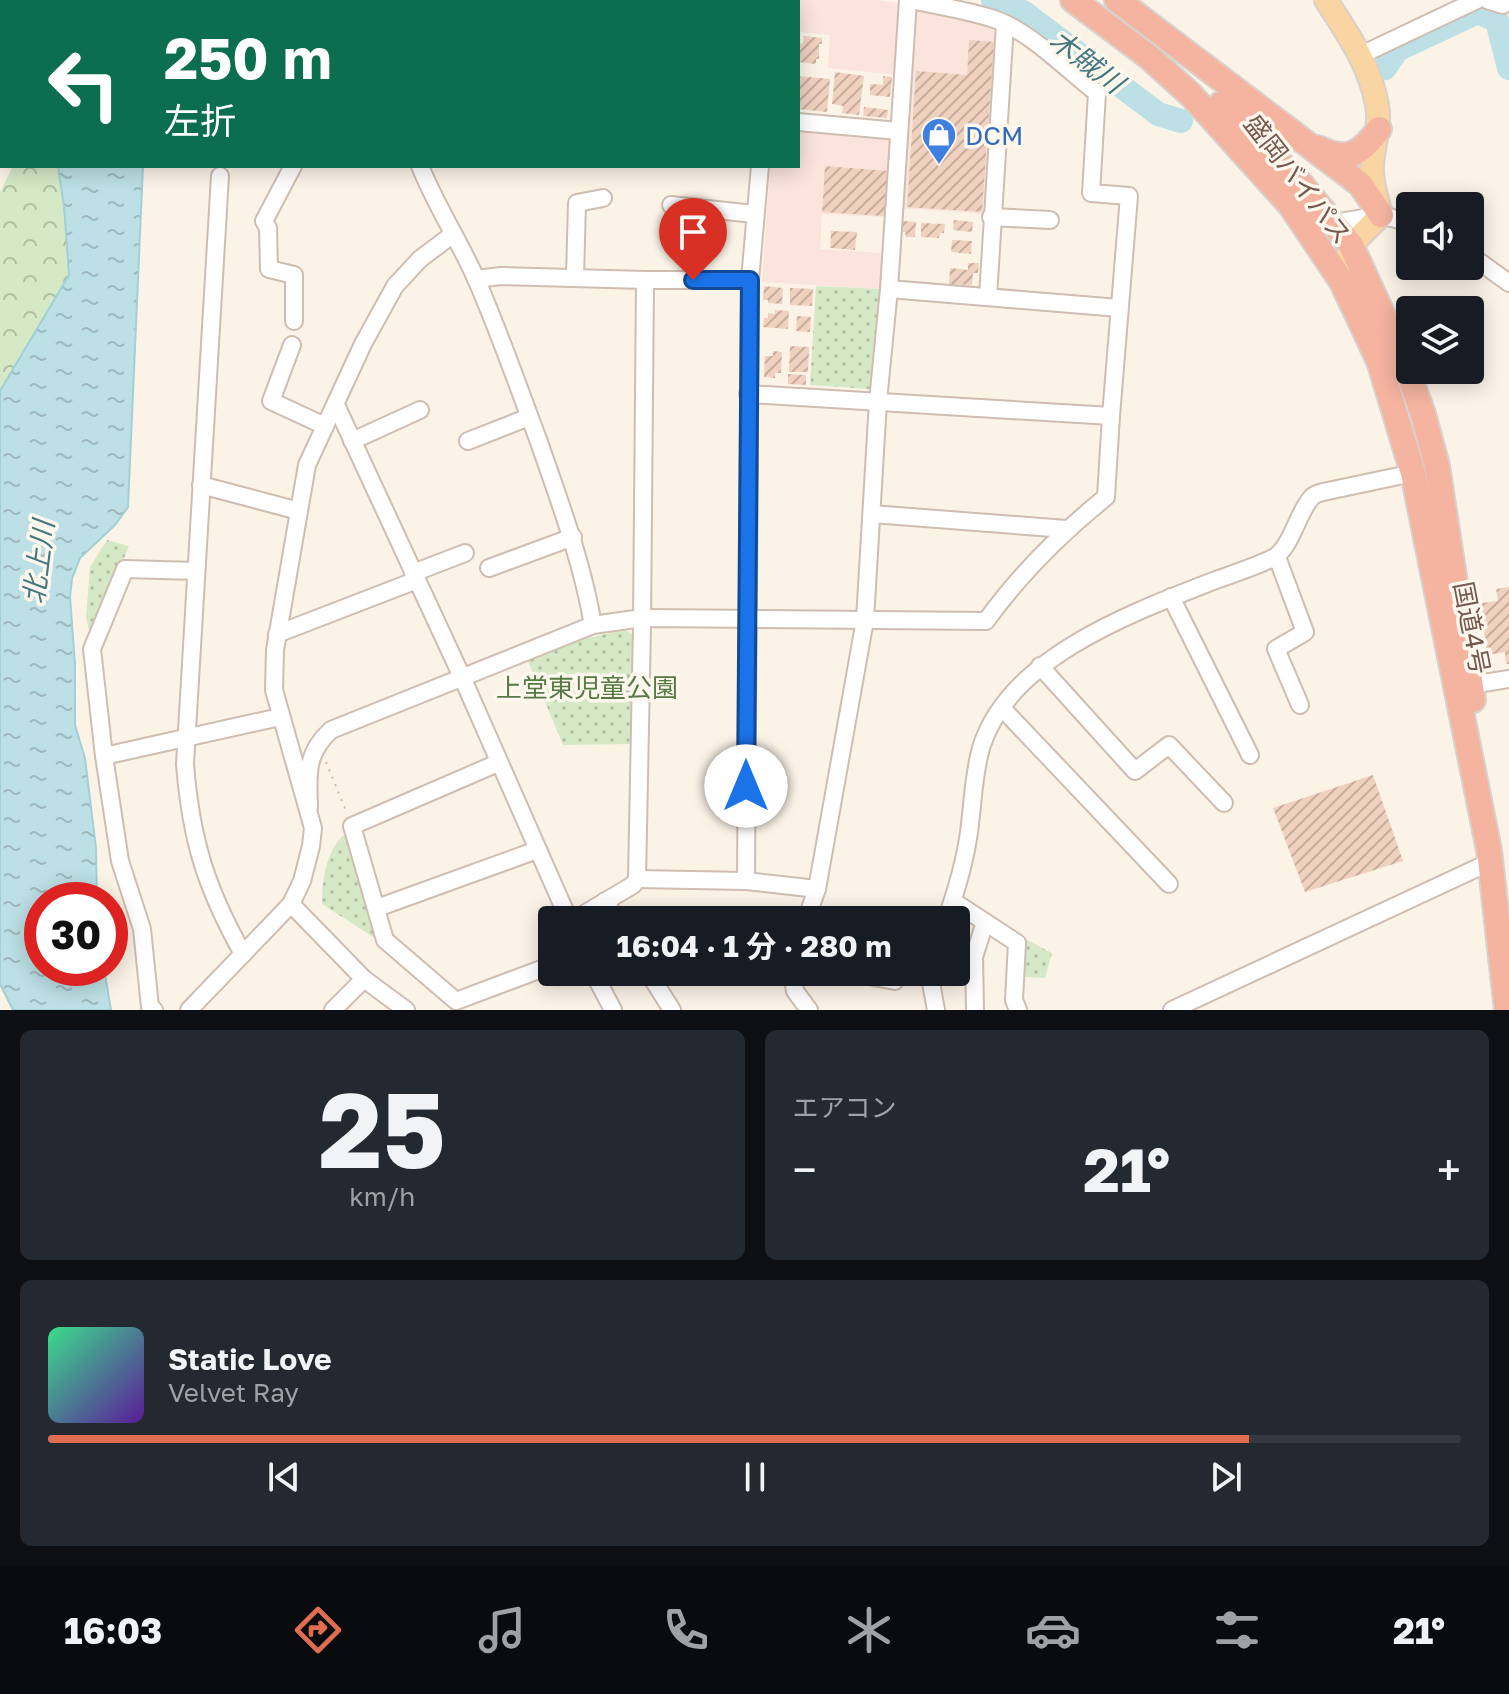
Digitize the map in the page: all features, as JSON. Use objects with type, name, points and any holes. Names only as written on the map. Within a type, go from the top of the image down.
[{"type":"highway","name":"盛岡バイパス","points":[[1073,0],[1149,57],[1191,95],[1291,206],[1342,282],[1379,361],[1406,447]]},
{"type":"highway","name":"盛岡バイパス","points":[[1097,0],[1194,78],[1280,162],[1334,223],[1351,245],[1405,364],[1423,414]]},
{"type":"highway","points":[[1117,0],[1360,184],[1381,215]]},
{"type":"highway","points":[[1294,136],[1331,155],[1342,156],[1365,148],[1379,129]]},
{"type":"highway","name":"国道4号","points":[[1423,414],[1437,466],[1509,907]]},
{"type":"highway","name":"国道4号","points":[[1406,447],[1490,862],[1507,1010]]},
{"type":"main road","points":[[1326,0],[1361,55],[1377,104],[1379,129],[1372,164],[1373,185],[1381,215],[1351,245],[1342,282]]},
{"type":"street","points":[[309,807],[308,767],[320,740],[331,730],[593,625],[642,618],[747,618],[865,620],[986,621],[1009,589],[1066,529],[1106,497],[1129,196],[1091,193],[1097,93],[1021,32],[1005,24],[992,18],[910,0],[878,401],[865,620],[817,889],[811,906]]},
{"type":"street","points":[[1361,55],[1475,0]]},
{"type":"street","points":[[1487,0],[1503,5],[1505,0]]},
{"type":"street","points":[[988,297],[1005,24]]},
{"type":"street","points":[[800,122],[899,131]]},
{"type":"street","points":[[292,168],[264,221],[268,228],[269,269],[294,275],[294,321]]},
{"type":"street","points":[[421,168],[476,279],[529,417],[573,537],[593,625]]},
{"type":"street","points":[[428,186],[433,168]]},
{"type":"street","points":[[746,881],[750,280],[760,168]]},
{"type":"street","points":[[220,176],[185,764],[199,856],[219,912],[243,954]]},
{"type":"street","points":[[575,277],[577,203],[603,198]]},
{"type":"street","points":[[671,205],[754,214]]},
{"type":"street","points":[[1291,206],[1334,223],[1381,215],[1396,219]]},
{"type":"street","points":[[991,217],[1050,220]]},
{"type":"street","points":[[189,1010],[291,904],[302,881],[313,828],[274,690],[277,634],[307,465],[363,344],[395,286],[420,259],[452,235]]},
{"type":"street","points":[[1484,265],[1509,283]]},
{"type":"street","points":[[476,279],[501,276],[750,280]]},
{"type":"street","points":[[596,906],[633,885],[637,879],[645,280]]},
{"type":"street","points":[[889,289],[1119,308]]},
{"type":"street","points":[[292,345],[271,401],[325,426]]},
{"type":"street","points":[[748,394],[1111,416]]},
{"type":"street","points":[[336,405],[564,906]]},
{"type":"street","points":[[352,441],[420,410]]},
{"type":"street","points":[[468,441],[529,417]]},
{"type":"street","points":[[951,906],[969,831],[970,799],[981,746],[1002,708],[1040,666],[1088,637],[1171,597],[1277,557],[1312,497],[1413,473]]},
{"type":"street","points":[[201,485],[299,511]]},
{"type":"street","points":[[872,514],[1066,529]]},
{"type":"street","points":[[489,568],[573,537]]},
{"type":"street","points":[[277,634],[465,553]]},
{"type":"street","points":[[1277,557],[1305,632],[1276,649],[1300,705]]},
{"type":"street","points":[[154,1010],[150,1007],[142,929],[120,861],[92,649],[125,569],[196,571]]},
{"type":"street","points":[[1171,597],[1250,755]]},
{"type":"street","points":[[1040,666],[1135,771],[1169,745],[1224,803]]},
{"type":"street","points":[[1471,685],[1509,679]]},
{"type":"street","points":[[1002,708],[1169,884]]},
{"type":"street","points":[[104,756],[280,717]]},
{"type":"street","points":[[498,763],[352,826],[385,940],[456,1001],[538,970]]},
{"type":"street","points":[[377,908],[537,850]]},
{"type":"street","points":[[1172,1010],[1490,862]]},
{"type":"street","points":[[637,879],[746,881],[817,889]]},
{"type":"street","points":[[605,901],[608,906]]},
{"type":"street","points":[[953,901],[1017,943],[1014,1000],[1018,1010]]},
{"type":"street","points":[[291,904],[364,979],[406,1010]]},
{"type":"street","points":[[975,1010],[974,957],[985,922]]},
{"type":"street","points":[[333,1010],[364,979]]},
{"type":"street","points":[[600,986],[613,1010]]},
{"type":"street","points":[[657,986],[672,1010]]},
{"type":"street","points":[[794,986],[809,1010]]},
{"type":"street","points":[[932,986],[936,1010]]},
{"type":"path","points":[[324,753],[352,826]]},
{"type":"shaded area","points":[[800,0],[898,3],[901,8],[915,12],[920,9],[990,26],[996,35],[985,214],[901,208],[887,217],[822,214],[820,249],[884,253],[882,289],[762,282],[770,168],[800,168],[800,128],[904,137],[909,76],[828,68],[830,35],[800,32]]},
{"type":"green space","points":[[12,168],[58,168],[69,275],[0,391],[0,192]]},
{"type":"green space","points":[[816,286],[882,289],[875,386],[870,389],[810,385]]},
{"type":"green space","points":[[107,540],[129,546],[91,638],[86,617],[90,567]]},
{"type":"green space","name":"上堂東児童公園","points":[[625,630],[634,635],[632,744],[563,745],[528,661],[583,639]]},
{"type":"green space","points":[[345,834],[379,941],[322,904],[329,857]]},
{"type":"green space","points":[[1025,939],[1052,953],[1045,978],[1022,977]]},
{"type":"water","name":"北上川","points":[[58,168],[143,168],[128,507],[115,525],[80,558],[72,579],[70,597],[75,725],[85,758],[96,848],[97,882],[24,882],[24,986],[107,986],[111,1010],[13,1010],[0,984],[0,391],[69,275]]},
{"type":"building","points":[[804,36],[822,38],[816,64],[800,62],[800,43],[803,44]]},
{"type":"building","points":[[969,40],[994,42],[982,212],[907,207],[916,71],[967,75]]},
{"type":"building","points":[[835,72],[864,76],[859,115],[842,113],[843,106],[832,104]]},
{"type":"building","points":[[800,76],[830,79],[827,112],[800,109]]},
{"type":"building","points":[[883,76],[892,77],[890,97],[870,95],[870,84],[883,85]]},
{"type":"building","points":[[864,107],[888,110],[887,118],[863,116]]},
{"type":"building","points":[[825,166],[888,171],[884,216],[822,212]]},
{"type":"building","points":[[954,220],[973,222],[972,232],[953,230]]},
{"type":"building","points":[[903,221],[916,222],[915,237],[906,237],[902,232]]},
{"type":"building","points":[[921,223],[945,224],[944,233],[940,233],[939,238],[921,237]]},
{"type":"building","points":[[831,231],[857,232],[855,250],[830,248]]},
{"type":"building","points":[[952,240],[972,241],[971,254],[951,252]]},
{"type":"building","points":[[968,263],[979,263],[978,273],[973,273],[972,285],[949,284],[950,268],[968,270]]},
{"type":"building","points":[[764,286],[783,288],[782,304],[763,300]]},
{"type":"building","points":[[790,288],[813,289],[812,306],[790,305]]},
{"type":"building","points":[[775,310],[789,311],[788,329],[763,327],[764,318],[768,318],[768,313],[775,314]]},
{"type":"building","points":[[797,316],[811,317],[810,332],[796,331]]},
{"type":"building","points":[[790,346],[809,347],[808,372],[789,372]]},
{"type":"building","points":[[773,351],[782,352],[781,373],[775,373],[775,378],[764,377],[765,356],[773,356]]},
{"type":"building","points":[[788,374],[806,375],[806,385],[788,384]]},
{"type":"building","points":[[1509,587],[1509,664],[1506,664],[1505,652],[1487,655],[1480,603],[1498,601],[1496,589]]},
{"type":"building","points":[[1373,775],[1403,861],[1305,892],[1273,808]]},
{"type":"waterway","name":"木賊川","points":[[993,0],[1005,2],[1026,14],[1158,114],[1181,121]]},
{"type":"waterway","name":"木賊川","points":[[1385,68],[1397,50],[1478,12],[1497,21],[1509,68]]},
{"type":"place","name":"DCM","points":[[939,166]]},
{"type":"route","points":[[693,280],[750,280],[746,786]]}]
